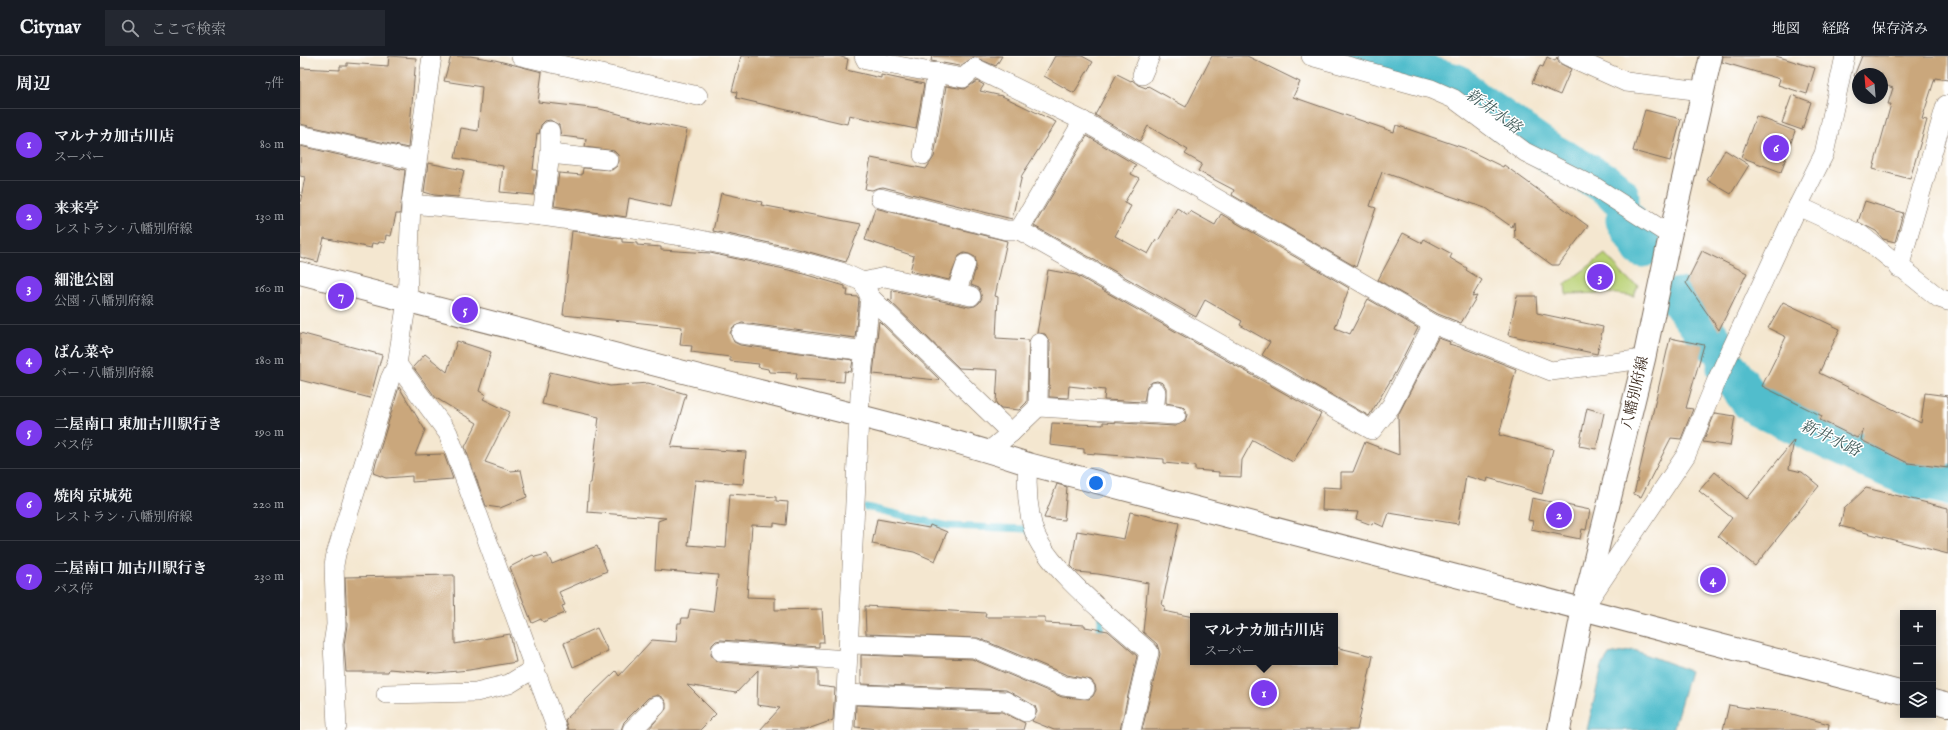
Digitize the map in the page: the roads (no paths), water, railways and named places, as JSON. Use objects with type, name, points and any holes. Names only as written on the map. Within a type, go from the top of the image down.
[{"type":"street","points":[[337,726],[333,644],[336,625],[334,565],[336,554],[390,379],[397,364],[407,301],[412,204],[417,160],[432,56]]},
{"type":"street","points":[[521,56],[698,96]]},
{"type":"street","points":[[864,56],[866,60],[926,66],[963,78],[975,68],[1083,121],[1432,324],[1551,371],[1644,359]]},
{"type":"street","points":[[1142,75],[1150,56]]},
{"type":"street","points":[[1311,56],[1431,89],[1454,98],[1525,152],[1595,187],[1670,235]]},
{"type":"street","points":[[1568,56],[1626,82],[1703,91]]},
{"type":"street","name":"八幡別府線","points":[[1560,730],[1583,608],[1644,359],[1670,235],[1712,56]]},
{"type":"street","points":[[1583,608],[1686,455],[1717,380],[1798,206],[1824,154],[1845,56]]},
{"type":"street","points":[[923,155],[926,66]]},
{"type":"street","points":[[1899,268],[1946,105]]},
{"type":"street","points":[[1020,230],[1083,121]]},
{"type":"street","points":[[542,216],[550,154],[550,131]]},
{"type":"street","points":[[300,135],[417,160]]},
{"type":"street","points":[[550,154],[608,160]]},
{"type":"street","points":[[880,198],[1006,230],[1020,230],[1372,430],[1392,406],[1432,324]]},
{"type":"street","points":[[412,204],[542,216],[682,236],[796,260],[841,272],[866,289],[1011,433]]},
{"type":"street","points":[[1798,206],[1861,235],[1899,268],[1939,298],[1948,301]]},
{"type":"street","points":[[866,289],[885,276],[964,295],[966,264]]},
{"type":"street","points":[[300,273],[538,336],[860,416],[989,451],[1028,464],[1583,608],[1900,692]]},
{"type":"street","points":[[843,730],[860,396],[865,351],[866,289]]},
{"type":"street","points":[[741,334],[865,351]]},
{"type":"street","points":[[989,451],[1011,433],[1038,407],[1039,343]]},
{"type":"street","points":[[397,364],[448,433],[558,730]]},
{"type":"street","points":[[1154,413],[1156,392]]},
{"type":"street","points":[[1038,407],[1176,415]]},
{"type":"street","points":[[1028,464],[1026,488],[1033,529],[1046,553],[1084,593],[1150,652],[1131,730]]},
{"type":"street","points":[[721,651],[848,652],[974,648],[1064,686],[1085,689]]},
{"type":"street","points":[[386,694],[476,692],[509,684],[535,668]]},
{"type":"street","points":[[846,694],[1005,701],[1026,712]]},
{"type":"street","points":[[1936,702],[1948,705]]},
{"type":"street","points":[[632,730],[656,706]]},
{"type":"water","points":[[1634,650],[1690,671],[1673,730],[1587,730],[1602,666],[1609,655]]},
{"type":"waterway","name":"新井水路","points":[[1355,56],[1456,84],[1475,101],[1550,153],[1608,185],[1619,196]]},
{"type":"waterway","name":"新井水路","points":[[1626,220],[1642,247]]},
{"type":"waterway","name":"新井水路","points":[[1679,298],[1713,342]]},
{"type":"waterway","name":"新井水路","points":[[1727,368],[1751,401],[1757,405],[1869,459],[1912,477],[1948,485]]},
{"type":"waterway","points":[[866,507],[948,526],[1028,529],[1030,533]]},
{"type":"waterway","points":[[1099,638],[1102,615]]},
{"type":"place","name":"焼肉 京城苑","points":[[1776,148]]},
{"type":"place","name":"細池公園","points":[[1600,277]]},
{"type":"place","name":"二屋南口 加古川駅行き","points":[[341,296]]},
{"type":"place","name":"二屋南口 東加古川駅行き","points":[[465,310]]},
{"type":"place","name":"来来亭","points":[[1559,515]]},
{"type":"place","name":"ばん菜や","points":[[1713,580]]},
{"type":"place","name":"マルナカ加古川店","points":[[1264,693]]}]
